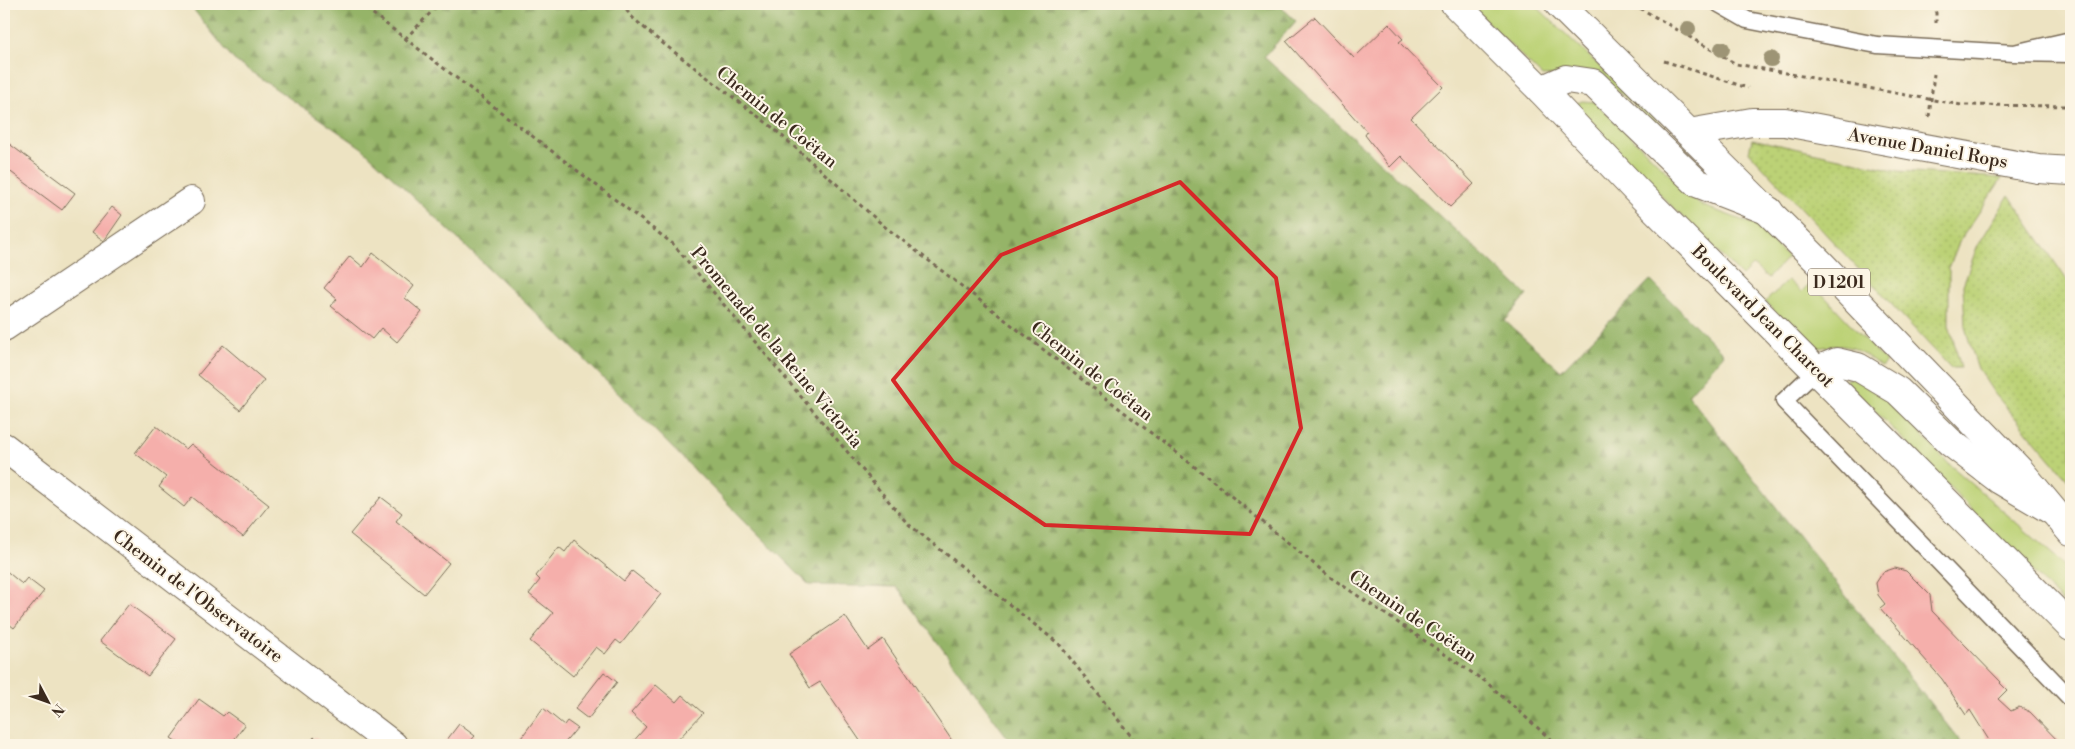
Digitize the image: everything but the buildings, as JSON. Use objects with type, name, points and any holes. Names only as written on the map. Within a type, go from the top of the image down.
[{"type":"street","name":"Boulevard Jean Charcot","points":[[1455,4],[1541,90],[1636,190],[1817,370],[2071,628]]},
{"type":"street","name":"D 1201","points":[[1559,4],[1770,211],[2021,472],[2063,522]]},
{"type":"street","points":[[1541,90],[1566,79],[1593,83],[1697,183],[1770,211]]},
{"type":"street","name":"Avenue Daniel Rops","points":[[1689,133],[1752,122],[1785,122],[2038,169],[2071,171]]},
{"type":"street","points":[[4,327],[191,201]]},
{"type":"street","points":[[1817,370],[1837,362],[1858,368],[1898,391],[1950,442],[2000,480],[2063,522]]},
{"type":"street","name":"Chemin de l'Observatoire","points":[[4,446],[393,745]]},
{"type":"lane","points":[[1719,4],[1747,20],[1877,46],[2071,54]]},
{"type":"lane","points":[[2014,53],[2071,40]]},
{"type":"lane","points":[[1817,370],[1784,401],[2071,699]]},
{"type":"path","name":"Promenade de la Reine Victoria","points":[[360,4],[673,244],[907,523],[1059,644],[1138,745]]},
{"type":"path","points":[[405,38],[439,4]]},
{"type":"path","name":"Chemin de Coëtan","points":[[621,4],[633,18],[656,38],[772,127],[884,226],[1204,474],[1330,577],[1486,682],[1557,745]]},
{"type":"path","points":[[1633,4],[1736,64],[1961,105],[2071,106]]},
{"type":"path","points":[[1925,147],[1932,100],[1936,49]]},
{"type":"path","points":[[1654,58],[1750,89]]},
{"type":"highlighted area","points":[[1180,182],[1276,278],[1301,428],[1250,534],[1045,525],[953,462],[893,380],[1001,255]]},
{"type":"green space","points":[[189,4],[1278,4],[1296,21],[1264,57],[1527,295],[1505,321],[1561,371],[1650,280],[1724,354],[1688,395],[1963,745],[1013,745],[897,587],[809,585],[580,355],[362,148],[234,60]]},
{"type":"green space","points":[[1469,4],[1534,4],[1686,148],[1687,155],[1599,73],[1542,76]]},
{"type":"green space","points":[[1582,101],[1595,102],[1701,205],[1755,225],[1788,257],[1768,278],[1753,265],[1742,276],[1571,106]]},
{"type":"green space","points":[[1752,139],[1899,171],[2002,178],[1959,242],[1949,268],[1949,325],[1961,368],[1951,368],[1749,152]]},
{"type":"green space","points":[[2009,195],[2071,286],[2071,483],[1994,393],[1977,367],[1965,327],[1963,285],[1977,247]]},
{"type":"green space","points":[[1788,280],[1801,292],[1811,282],[1886,362],[1881,367],[1857,350],[1843,346],[1813,349],[1765,302]]},
{"type":"green space","points":[[1857,375],[1876,386],[1948,463],[2058,559],[2071,574],[2071,611],[1845,380]]}]
